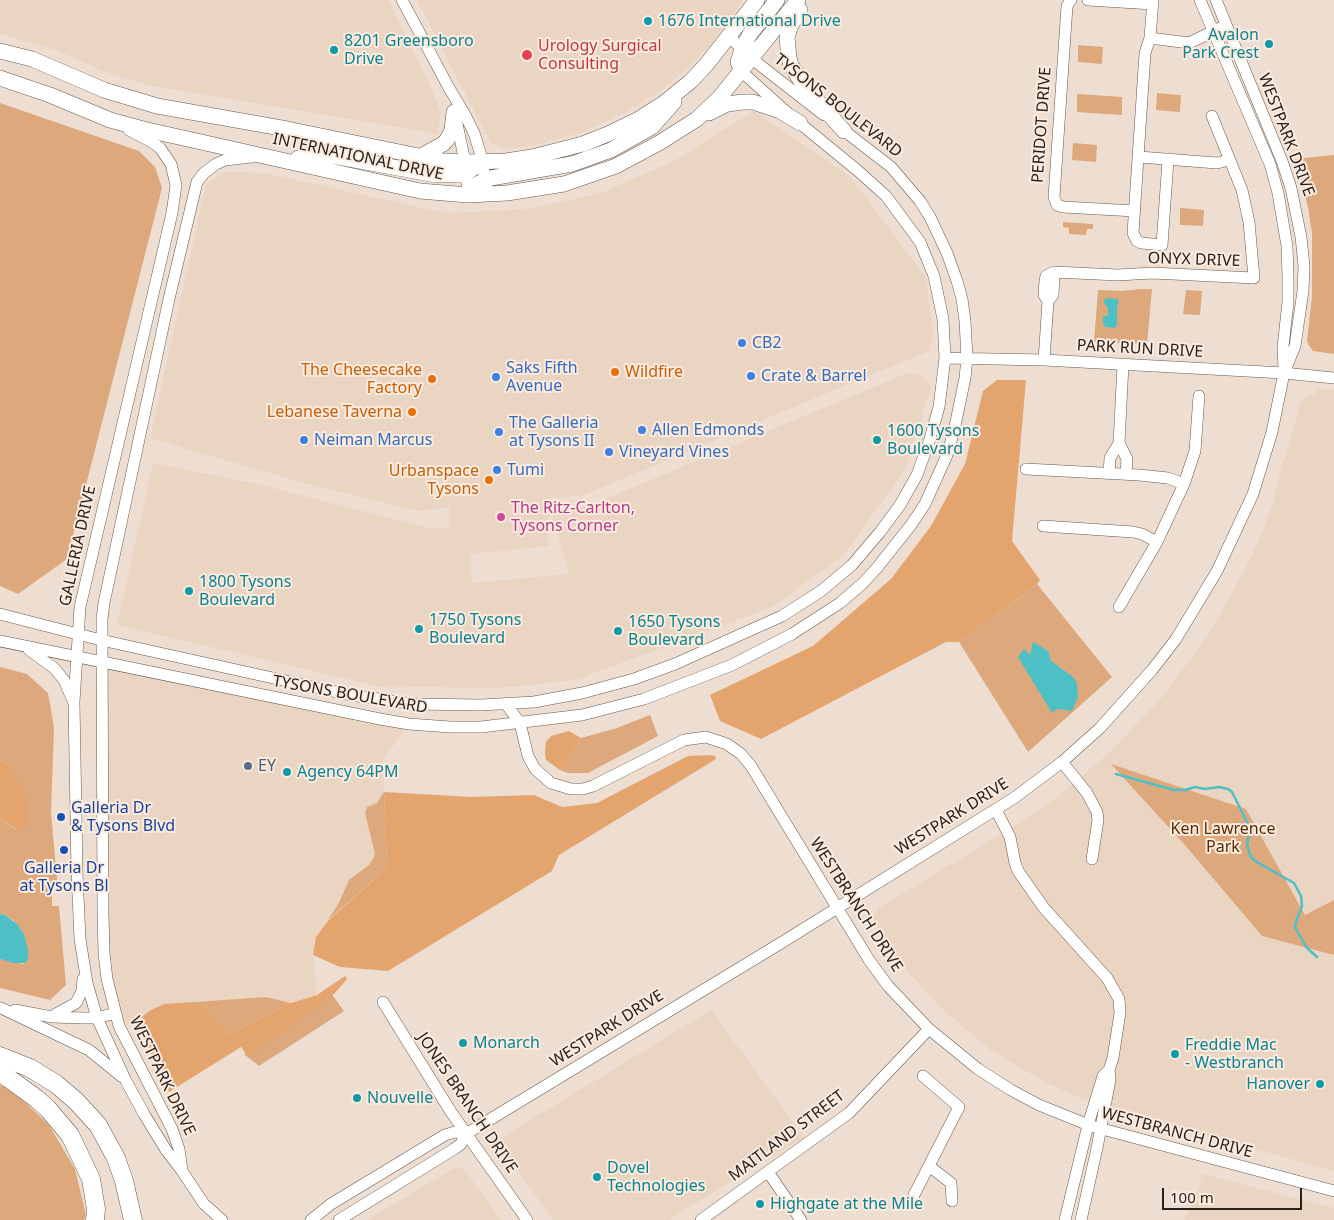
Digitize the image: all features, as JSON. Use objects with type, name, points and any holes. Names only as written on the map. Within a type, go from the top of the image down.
[{"type":"highway","points":[[0,1056],[30,1068],[56,1084],[76,1101],[98,1126],[116,1158],[124,1181],[133,1220]]},
{"type":"highway","points":[[0,1072],[26,1089],[48,1109],[70,1135],[91,1179],[96,1220]]},
{"type":"main road","name":"INTERNATIONAL DRIVE","points":[[0,51],[32,59],[127,98],[169,108],[421,156],[465,168],[483,162],[532,157],[583,144],[637,120],[683,88],[706,65],[757,0]]},
{"type":"main road","points":[[747,54],[750,34],[777,0]]},
{"type":"main road","points":[[742,72],[738,62],[798,0]]},
{"type":"main road","points":[[806,0],[790,27],[787,38],[791,65],[804,86],[844,131]]},
{"type":"main road","name":"INTERNATIONAL DRIVE","points":[[0,78],[24,85],[110,120],[420,191],[468,195],[485,188],[537,189],[564,184],[616,166],[658,144],[697,119],[709,110],[742,72]]},
{"type":"main road","points":[[0,84],[24,85]]},
{"type":"main road","points":[[485,188],[506,175],[572,164],[611,150],[652,127],[671,106],[683,88]]},
{"type":"main road","points":[[697,119],[727,104],[743,102],[770,107],[800,123]]},
{"type":"main road","points":[[421,156],[448,140],[452,130],[454,112]]},
{"type":"main road","points":[[284,160],[310,156],[333,156],[436,175],[455,175],[465,168]]},
{"type":"street","points":[[402,0],[464,112],[483,162],[485,188]]},
{"type":"street","name":"PERIDOT DRIVE","points":[[1071,0],[1067,6],[1054,197],[1056,204],[1063,207],[1135,211]]},
{"type":"street","points":[[1088,0],[1153,2],[1150,38],[1145,53],[1133,233],[1137,241],[1162,245],[1168,160]]},
{"type":"street","name":"WESTPARK DRIVE","points":[[1200,0],[1270,164],[1278,193],[1287,246],[1288,302],[1283,347],[1284,373]]},
{"type":"street","name":"WESTPARK DRIVE","points":[[340,1220],[454,1149],[461,1144],[466,1134],[996,810],[1062,762],[1100,728],[1152,670],[1176,639],[1212,580],[1253,494],[1272,432],[1284,373],[1295,346],[1300,320],[1304,266],[1297,213],[1282,161],[1216,0]]},
{"type":"street","points":[[1150,38],[1189,43],[1226,25]]},
{"type":"street","name":"TYSONS BOULEVARD","points":[[0,642],[409,724],[473,727],[582,715],[644,699],[732,665],[792,634],[840,603],[876,569],[911,525],[925,504],[947,455],[962,399],[966,358],[965,321],[957,281],[947,253],[930,217],[920,201],[891,167],[747,54],[730,36]]},
{"type":"street","name":"TYSONS BOULEVARD","points":[[0,614],[101,640],[350,695],[414,704],[450,706],[534,702],[582,694],[634,679],[675,664],[782,616],[821,591],[852,565],[880,532],[900,505],[917,475],[939,407],[945,358],[943,319],[934,276],[920,242],[886,196],[742,72]]},
{"type":"street","points":[[449,88],[465,168],[468,195]]},
{"type":"street","name":"ONYX DRIVE","points":[[1044,360],[1048,301],[1044,295],[1045,281],[1046,276],[1054,272],[1118,275],[1152,273],[1254,278],[1249,222],[1242,190],[1212,116]]},
{"type":"street","name":"GALLERIA DRIVE","points":[[97,1018],[83,959],[77,890],[74,702],[77,634],[87,574],[172,213],[176,185],[170,164],[160,148],[110,120]]},
{"type":"street","points":[[114,1013],[104,953],[101,640],[104,604],[169,299],[197,182],[204,173],[225,160],[269,156]]},
{"type":"street","points":[[1139,157],[1217,163],[1229,160]]},
{"type":"street","name":"PARK RUN DRIVE","points":[[945,358],[1044,360],[1284,373],[1334,378]]},
{"type":"street","points":[[1109,474],[1110,458],[1119,443],[1124,365]]},
{"type":"street","points":[[1119,607],[1156,542],[1184,484],[1195,451],[1199,396]]},
{"type":"street","points":[[1119,443],[1127,459],[1126,474]]},
{"type":"street","points":[[1026,469],[1126,474],[1168,478],[1184,484]]},
{"type":"street","points":[[1043,526],[1133,532],[1142,534],[1156,542]]},
{"type":"street","points":[[19,645],[42,658],[54,668],[64,680],[74,702]]},
{"type":"street","points":[[520,723],[534,702]]},
{"type":"street","name":"WESTBRANCH DRIVE","points":[[506,704],[520,723],[528,756],[535,769],[551,783],[571,789],[583,789],[593,786],[676,743],[695,738],[717,740],[727,744],[736,750],[756,773],[879,973],[910,1011],[929,1030],[957,1053],[1011,1090],[1039,1105],[1088,1125],[1187,1153],[1334,1190]]},
{"type":"street","points":[[1062,762],[1087,793],[1097,812],[1098,820],[1092,859]]},
{"type":"street","points":[[996,810],[1010,837],[1018,872],[1044,908],[1107,978],[1119,999],[1120,1013],[1113,1058],[1109,1070],[1110,1080],[1081,1220]]},
{"type":"street","points":[[52,1017],[60,1011],[71,1007],[79,998],[83,982],[83,959]]},
{"type":"street","name":"JONES BRANCH DRIVE","points":[[382,1002],[450,1112],[527,1220]]},
{"type":"street","points":[[0,1008],[89,1050],[126,1081]]},
{"type":"street","name":"WESTPARK DRIVE","points":[[0,1008],[52,1017],[97,1018],[114,1013],[132,1054],[172,1129],[180,1149],[182,1171]]},
{"type":"street","name":"WESTPARK DRIVE","points":[[97,1018],[126,1081],[166,1150],[201,1200],[222,1220]]},
{"type":"street","name":"MAITLAND STREET","points":[[701,1220],[848,1113],[929,1030]]},
{"type":"street","points":[[1065,1220],[1088,1125],[1103,1076],[1109,1070]]},
{"type":"street","points":[[914,1195],[959,1107],[923,1076]]},
{"type":"street","name":"WESTPARK DRIVE","points":[[311,1220],[331,1204],[445,1135],[455,1132],[466,1134]]},
{"type":"street","points":[[929,1166],[951,1183],[952,1201]]},
{"type":"street","points":[[768,1172],[801,1220]]},
{"type":"shaded area","points":[[0,0],[388,0],[430,85],[441,113],[438,134],[143,84],[103,71],[56,50],[0,34]]},
{"type":"shaded area","points":[[417,0],[743,0],[711,44],[689,67],[656,94],[620,115],[580,133],[534,145],[505,149],[491,143]]},
{"type":"shaded area","points":[[754,111],[851,178],[925,276],[934,334],[929,351],[584,495],[549,499],[548,546],[470,554],[472,583],[569,574],[551,510],[588,506],[908,373],[923,376],[931,388],[905,469],[844,555],[772,607],[578,679],[541,684],[495,688],[377,686],[117,625],[153,463],[257,484],[433,529],[450,527],[449,507],[418,511],[304,483],[150,438],[206,184],[226,172],[265,173],[445,213],[530,209],[601,193],[674,161]]},
{"type":"shaded area","points":[[997,380],[1026,380],[1012,541],[1040,580],[1037,584],[959,642],[946,642],[761,739],[720,721],[710,695],[813,646],[891,579],[931,526],[965,464],[983,391]]},
{"type":"shaded area","points":[[1315,388],[1334,390],[1334,900],[1305,915],[1246,809],[1184,844],[1262,936],[1334,955],[1334,1171],[1118,1111],[1080,1098],[1043,1081],[989,1049],[941,1008],[891,950],[873,921],[874,915],[879,908],[1008,830],[1057,797],[1111,751],[1162,697],[1207,637],[1244,571],[1262,533],[1276,495],[1274,494],[1301,402],[1307,396],[1315,394]]},
{"type":"shaded area","points":[[102,662],[409,724],[383,760],[387,865],[316,937],[313,955],[317,995],[291,1003],[266,997],[164,1004],[151,1010],[131,1025],[119,1026],[103,897]]},
{"type":"shaded area","points":[[569,731],[581,738],[560,770],[546,760],[546,742],[551,736]]},
{"type":"shaded area","points":[[688,756],[715,756],[716,759],[559,855],[552,871],[388,971],[340,967],[313,955],[316,937],[328,921],[380,874],[387,865],[384,792],[472,797],[534,795],[562,807],[597,803]]},
{"type":"shaded area","points":[[0,760],[9,764],[27,798],[28,827],[17,829],[0,819]]},
{"type":"shaded area","points":[[345,976],[347,979],[335,993],[248,1057],[241,1047],[169,1092],[136,1021],[151,1010],[164,1004],[195,1002],[204,1006],[230,1034],[291,1003],[317,995]]},
{"type":"shaded area","points":[[711,1010],[804,1137],[668,1220],[553,1220],[503,1150],[501,1141],[506,1135]]},
{"type":"shaded area","points":[[454,1168],[464,1169],[501,1220],[367,1220]]},
{"type":"shaded area","points":[[1202,1174],[1334,1208],[1334,1220],[1184,1220],[1198,1191]]},
{"type":"green space","points":[[1078,45],[1103,47],[1102,64],[1078,62]]},
{"type":"green space","points":[[1157,93],[1181,95],[1180,112],[1156,110]]},
{"type":"green space","points":[[1077,94],[1122,97],[1122,115],[1077,112]]},
{"type":"green space","points":[[0,103],[139,151],[155,167],[162,188],[67,559],[18,594],[0,586]]},
{"type":"green space","points":[[1073,143],[1097,145],[1096,162],[1072,160]]},
{"type":"green space","points":[[1334,155],[1334,354],[1313,351],[1307,340],[1312,297],[1312,233],[1308,207],[1295,159]]},
{"type":"green space","points":[[1180,208],[1204,210],[1203,226],[1180,225]]},
{"type":"green space","points":[[1063,222],[1093,224],[1093,229],[1087,229],[1086,235],[1069,234],[1069,228],[1063,227]]},
{"type":"green space","points":[[1152,289],[1147,344],[1094,342],[1098,290],[1122,291]]},
{"type":"green space","points":[[1186,290],[1202,291],[1200,315],[1183,314]]},
{"type":"green space","points":[[1037,584],[1112,677],[1028,752],[959,642]]},
{"type":"green space","points":[[0,667],[27,674],[48,693],[54,727],[51,813],[58,890],[52,891],[52,906],[59,906],[66,985],[50,1000],[0,988],[0,959],[23,964],[28,959],[28,955],[24,934],[14,921],[0,914],[0,819],[16,829],[9,764],[0,760]]},
{"type":"green space","points":[[650,715],[658,736],[588,773],[568,773],[560,770],[581,738],[617,728]]},
{"type":"green space","name":"Ken Lawrence Park","points":[[1111,764],[1246,809],[1305,915],[1334,900],[1334,955],[1262,936],[1184,844]]},
{"type":"green space","points":[[384,792],[387,865],[380,874],[328,920],[339,903],[349,880],[369,865],[373,859],[375,854],[365,813],[367,807],[377,803]]},
{"type":"green space","points":[[331,993],[344,1011],[259,1066],[244,1054],[258,1049]]},
{"type":"green space","points":[[266,997],[291,1003],[230,1034],[204,1006],[195,1002]]},
{"type":"green space","points":[[0,1085],[12,1090],[49,1125],[75,1169],[86,1215],[84,1220],[0,1220]]},
{"type":"water","points":[[1107,298],[1117,299],[1119,302],[1117,307],[1117,325],[1115,328],[1105,327],[1103,324],[1103,317],[1108,315],[1108,307],[1104,304],[1104,300]]},
{"type":"water","points":[[1033,642],[1048,651],[1051,661],[1073,677],[1077,683],[1078,697],[1072,711],[1057,709],[1052,713],[1018,657],[1024,649],[1030,655]]},
{"type":"water","points":[[0,914],[5,915],[17,924],[24,934],[28,950],[28,959],[25,963],[13,963],[0,959]]},
{"type":"waterway","points":[[1116,774],[1174,790],[1185,790],[1195,787],[1205,789],[1219,787],[1232,792],[1250,828],[1247,845],[1251,857],[1294,883],[1301,896],[1302,906],[1295,927],[1306,947],[1317,957]]},
{"type":"place","name":"1676 International Drive","points":[[648,21]]},
{"type":"place","name":"Avalon Park Crest","points":[[1269,44]]},
{"type":"place","name":"8201 Greensboro Drive","points":[[334,50]]},
{"type":"place","name":"Urology Surgical Consulting","points":[[527,55]]},
{"type":"place","name":"CB2","points":[[742,343]]},
{"type":"place","name":"Wildfire","points":[[615,372]]},
{"type":"place","name":"Crate & Barrel","points":[[751,376]]},
{"type":"place","name":"Saks Fifth Avenue","points":[[496,377]]},
{"type":"place","name":"The Cheesecake Factory","points":[[432,379]]},
{"type":"place","name":"Lebanese Taverna","points":[[412,412]]},
{"type":"place","name":"Allen Edmonds","points":[[642,430]]},
{"type":"place","name":"The Galleria at Tysons II","points":[[499,432]]},
{"type":"place","name":"Neiman Marcus","points":[[304,440]]},
{"type":"place","name":"1600 Tysons Boulevard","points":[[877,440]]},
{"type":"place","name":"Vineyard Vines","points":[[609,452]]},
{"type":"place","name":"Tumi","points":[[497,470]]},
{"type":"place","name":"Urbanspace Tysons","points":[[489,480]]},
{"type":"place","name":"The Ritz-Carlton, Tysons Corner","points":[[501,517]]},
{"type":"place","name":"1800 Tysons Boulevard","points":[[189,591]]},
{"type":"place","name":"1750 Tysons Boulevard","points":[[419,629]]},
{"type":"place","name":"1650 Tysons Boulevard","points":[[618,631]]},
{"type":"place","name":"EY","points":[[248,766]]},
{"type":"place","name":"Agency 64PM","points":[[287,772]]},
{"type":"place","name":"Galleria Dr & Tysons Blvd","points":[[61,817]]},
{"type":"place","name":"Galleria Dr at Tysons Bl","points":[[64,850]]},
{"type":"place","name":"Monarch","points":[[463,1043]]},
{"type":"place","name":"Freddie Mac - Westbranch","points":[[1175,1054]]},
{"type":"place","name":"Hanover","points":[[1320,1084]]},
{"type":"place","name":"Nouvelle","points":[[357,1098]]},
{"type":"place","name":"Dovel Technologies","points":[[597,1177]]},
{"type":"place","name":"Highgate at the Mile","points":[[760,1204]]}]
